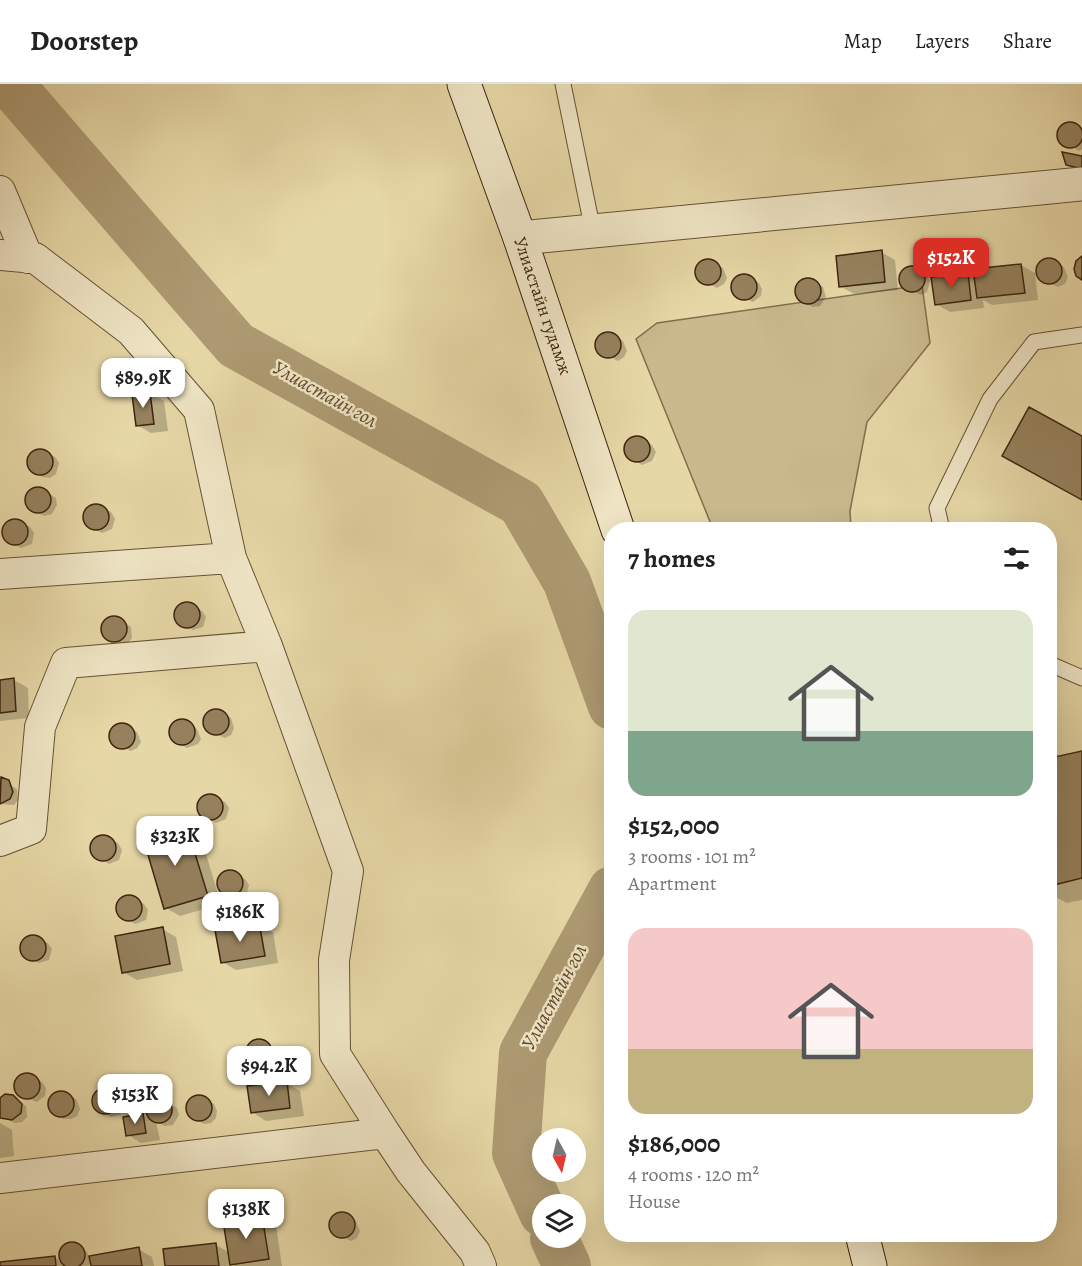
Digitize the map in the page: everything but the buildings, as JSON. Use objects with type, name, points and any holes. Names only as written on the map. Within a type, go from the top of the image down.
[{"type":"street","name":"Улиастайн гудамж","points":[[464,84],[520,238],[615,522]]},
{"type":"street","points":[[520,238],[1082,184]]},
{"type":"street","points":[[0,191],[14,257],[35,258],[131,331],[199,410],[231,558],[267,646],[348,871],[334,960],[335,1054],[411,1172],[474,1252],[481,1266]]},
{"type":"street","points":[[0,574],[231,558]]},
{"type":"street","points":[[0,841],[31,828],[40,727],[66,663],[267,646]]},
{"type":"street","points":[[0,1178],[385,1133]]},
{"type":"street","points":[[864,1242],[870,1266]]},
{"type":"lane","points":[[563,84],[593,231]]},
{"type":"lane","points":[[940,522],[937,508],[990,399],[1034,342],[1082,335]]},
{"type":"lane","points":[[1057,667],[1082,678]]},
{"type":"shaded area","points":[[922,285],[930,343],[867,422],[850,511],[851,522],[710,522],[636,339],[657,323]]},
{"type":"waterway","name":"Улиастайн гол","points":[[10,84],[236,345],[521,503],[567,582],[604,684]]},
{"type":"waterway","name":"Улиастайн гол","points":[[534,1194],[516,1153],[523,1053],[604,905]]},
{"type":"waterway","name":"Улиастайн гол","points":[[559,1248],[567,1266]]}]
